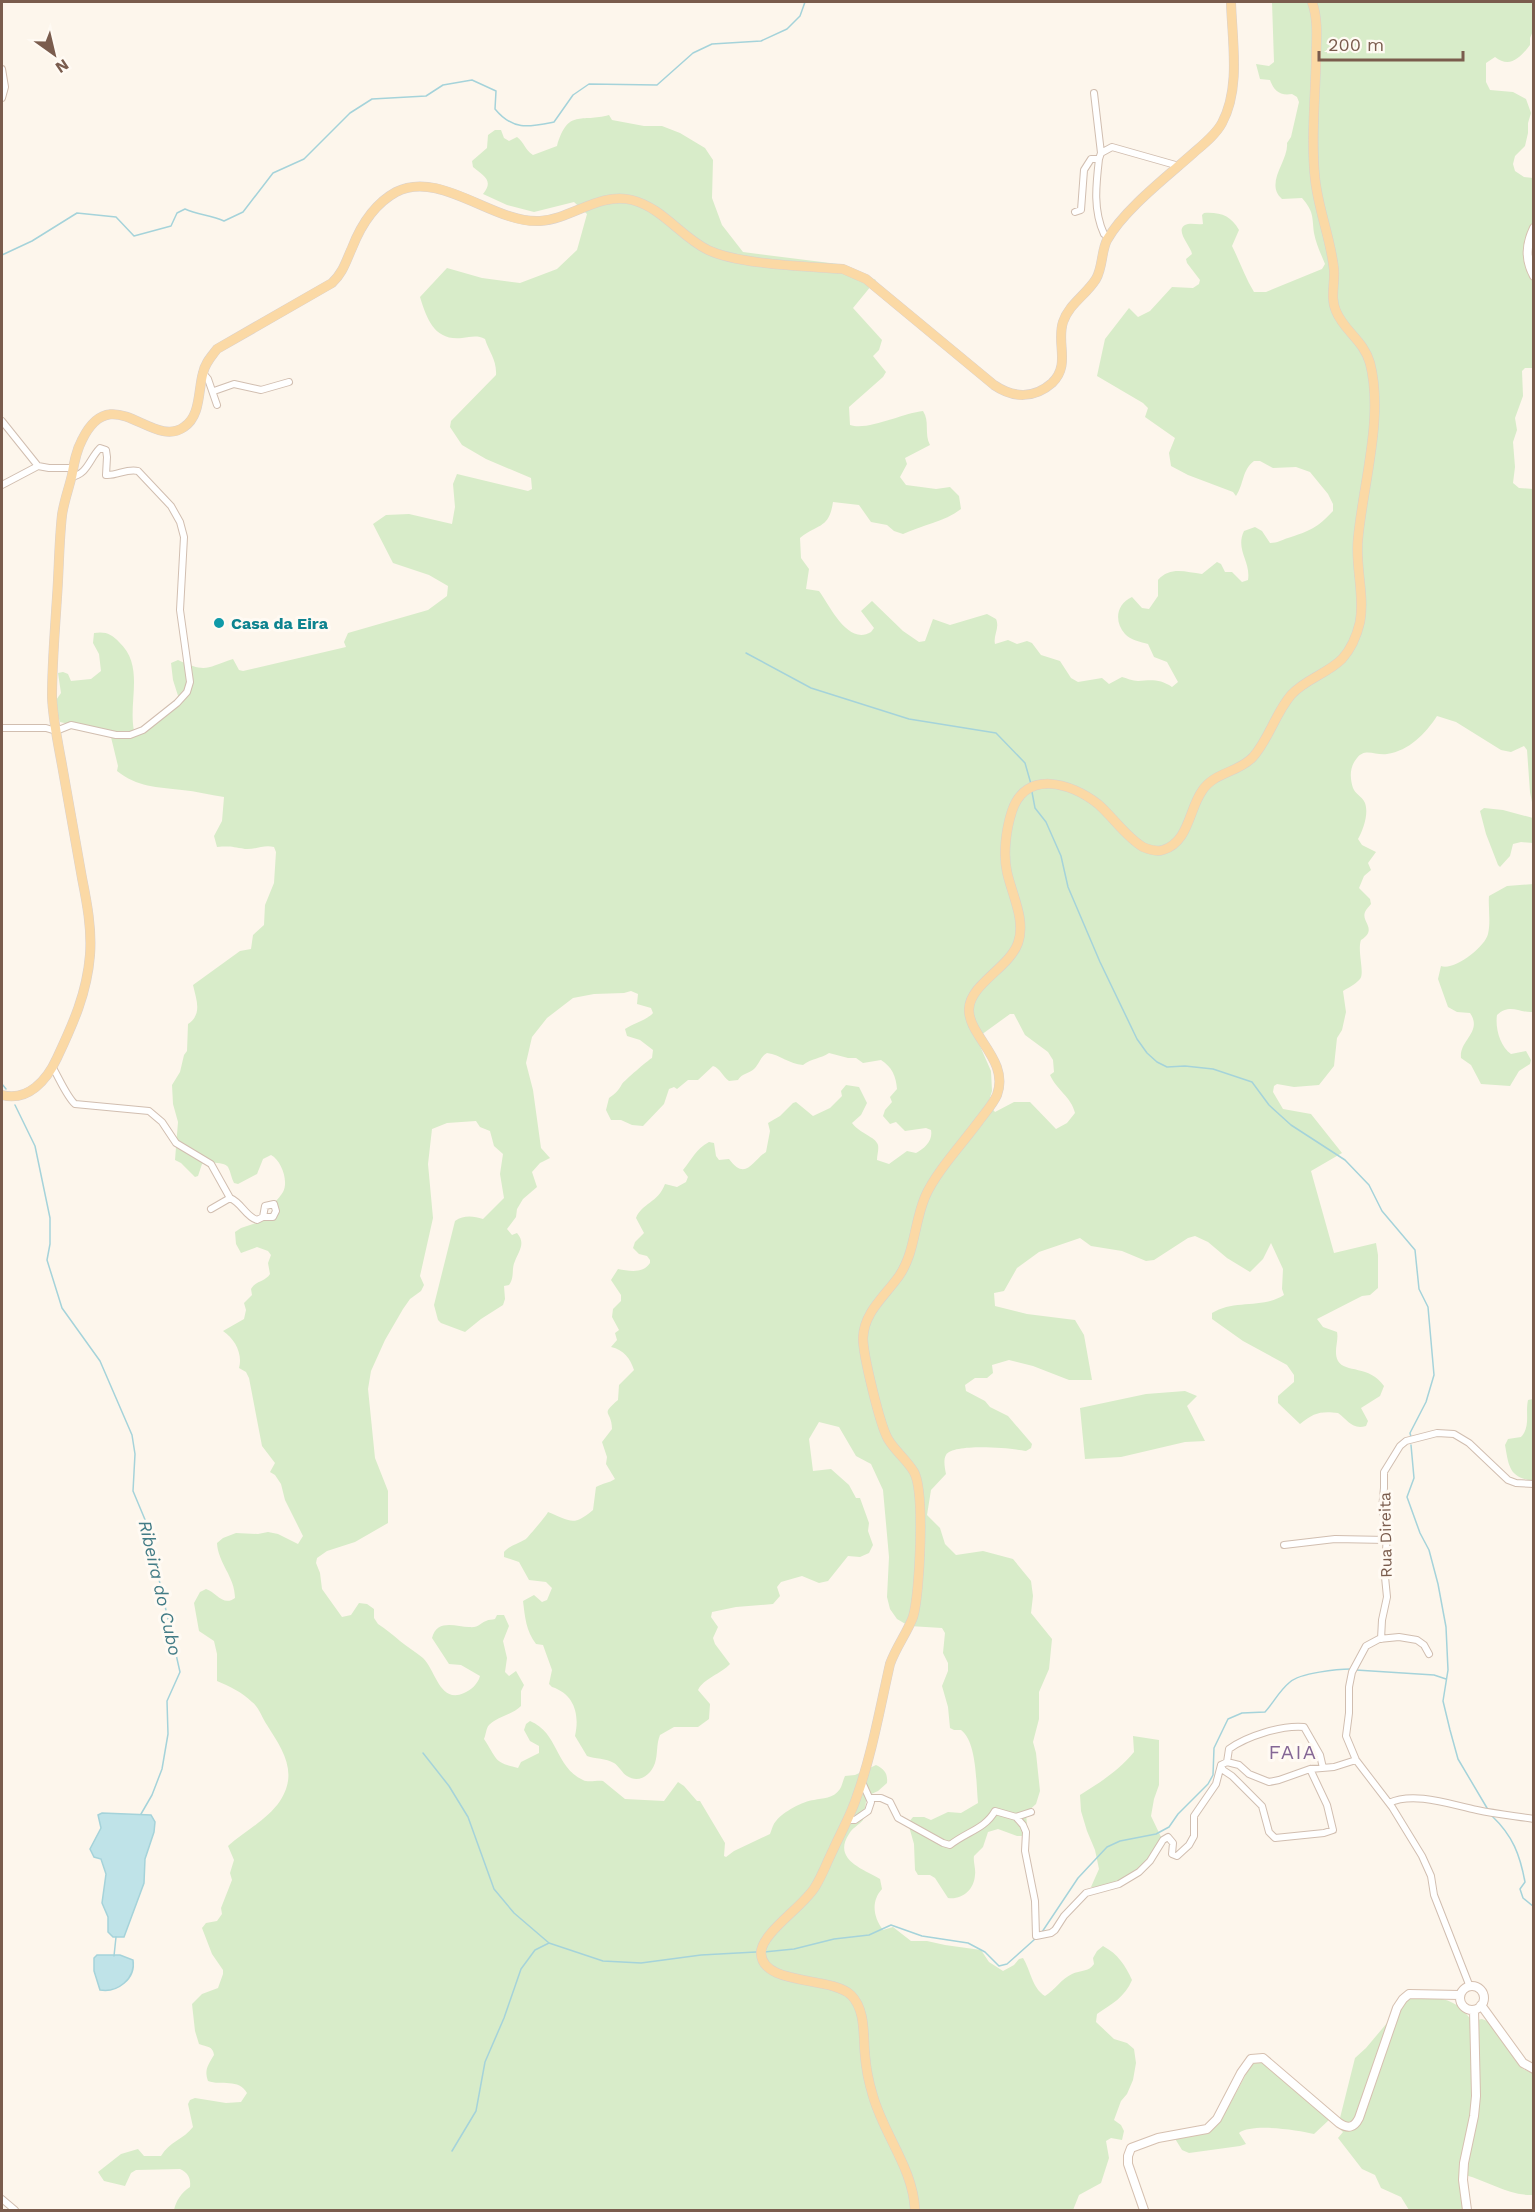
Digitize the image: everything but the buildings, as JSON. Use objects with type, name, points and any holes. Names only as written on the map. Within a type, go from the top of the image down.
[{"type":"main road","points":[[2,1095],[29,1092],[39,1085],[53,1068],[79,1012],[85,990],[91,939],[89,916],[52,699],[62,514],[78,450],[87,430],[96,420],[109,414],[122,414],[158,430],[171,432],[186,426],[196,409],[207,363],[217,349],[332,283],[341,272],[357,234],[368,216],[385,199],[412,187],[438,189],[493,211],[538,222],[559,218],[601,202],[629,199],[640,202],[716,253],[748,260],[843,269],[855,273],[866,279],[1002,391],[1019,396],[1043,390],[1056,378],[1063,359],[1062,325],[1065,315],[1095,280],[1109,236],[1127,215],[1210,138],[1222,124],[1230,103],[1233,81],[1231,2]]},
{"type":"main road","points":[[915,2211],[906,2170],[873,2097],[865,2057],[863,2024],[856,2002],[850,1994],[834,1986],[776,1973],[769,1969],[761,1955],[762,1946],[767,1937],[803,1904],[815,1887],[847,1820],[862,1781],[893,1653],[909,1626],[917,1601],[920,1506],[915,1474],[890,1442],[882,1425],[863,1340],[867,1322],[877,1303],[900,1276],[906,1264],[925,1196],[991,1106],[999,1088],[999,1077],[994,1059],[971,1021],[969,1007],[976,992],[1009,959],[1020,937],[1018,911],[1005,857],[1012,808],[1025,788],[1047,783],[1088,797],[1139,844],[1156,851],[1167,849],[1179,840],[1204,786],[1214,778],[1239,769],[1250,760],[1294,692],[1330,669],[1349,651],[1360,621],[1357,543],[1371,446],[1374,410],[1372,376],[1366,351],[1334,308],[1334,269],[1316,192],[1314,169],[1317,38],[1316,13],[1312,2]]},
{"type":"street","points":[[2,69],[5,87],[2,98]]},
{"type":"street","points":[[1094,93],[1100,156],[1096,184],[1098,220],[1104,234],[1109,236]]},
{"type":"street","points":[[1075,212],[1081,210],[1086,166],[1091,159],[1100,156],[1112,147],[1179,166]]},
{"type":"street","points":[[1083,180],[1096,184]]},
{"type":"street","points":[[1533,228],[1527,249],[1527,259],[1533,276]]},
{"type":"street","points":[[203,373],[214,391],[217,405]]},
{"type":"street","points":[[214,391],[234,384],[261,390],[289,382]]},
{"type":"street","points":[[2,421],[38,466]]},
{"type":"street","points":[[2,485],[38,466],[72,472],[80,476],[100,448],[105,450],[107,457],[106,475],[132,469],[138,471],[171,506],[180,522],[185,546],[180,610],[190,682],[187,692],[177,703],[143,730],[130,735],[116,735],[71,725],[56,731],[46,728],[2,728]]},
{"type":"street","points":[[53,1068],[75,1104],[149,1111],[162,1122],[176,1143],[211,1164],[230,1198],[236,1200],[250,1218],[257,1220],[263,1217]]},
{"type":"street","points":[[211,1209],[230,1198]]},
{"type":"street","name":"Rua Direita","points":[[1381,1639],[1387,1597],[1385,1577],[1387,1528],[1382,1509],[1383,1472],[1400,1446],[1406,1442],[1443,1432],[1454,1434],[1469,1443],[1508,1480],[1533,1484]]},
{"type":"street","points":[[1284,1545],[1335,1539],[1387,1540]]},
{"type":"street","points":[[1430,1654],[1417,1640],[1399,1637],[1381,1639],[1366,1646],[1352,1672],[1346,1736],[1356,1760],[1389,1803],[1417,1848],[1431,1876],[1434,1894],[1470,1987]]},
{"type":"street","points":[[870,1798],[881,1798],[890,1802],[898,1818],[950,1845],[984,1826],[995,1811],[1016,1817],[1026,1832],[1025,1851],[1035,1901],[1036,1936],[1051,1933],[1086,1893],[1119,1884],[1139,1872],[1150,1861],[1163,1840],[1168,1837],[1173,1843],[1172,1854],[1178,1856],[1194,1836],[1194,1816],[1216,1784],[1229,1749],[1241,1740],[1290,1725],[1304,1727],[1320,1755],[1323,1768]]},
{"type":"street","points":[[1224,1763],[1239,1765],[1249,1774],[1269,1782],[1310,1769],[1335,1767],[1356,1760]]},
{"type":"street","points":[[1224,1763],[1223,1770],[1262,1806],[1269,1832],[1275,1838],[1333,1830],[1326,1805],[1310,1769]]},
{"type":"street","points":[[847,1820],[855,1820],[868,1811],[870,1798],[862,1781]]},
{"type":"street","points":[[1389,1803],[1405,1799],[1446,1802],[1533,1819]]},
{"type":"street","points":[[1016,1817],[1031,1812]]},
{"type":"street","points":[[1467,2211],[1463,2172],[1474,2116],[1478,2008],[1483,2000],[1481,1991],[1470,1987],[1462,1991],[1461,2003],[1464,2007],[1478,2008],[1522,2063],[1533,2069]]},
{"type":"street","points":[[1144,2211],[1128,2164],[1131,2148],[1158,2138],[1207,2129],[1217,2119],[1251,2059],[1263,2058],[1339,2123],[1345,2127],[1351,2127],[1359,2118],[1397,2008],[1403,1999],[1409,1994],[1460,1995]]},
{"type":"street","points":[[2,2199],[15,2211]]},
{"type":"green space","points":[[1272,2],[1533,2],[1533,31],[1530,45],[1515,60],[1506,62],[1495,57],[1486,63],[1486,82],[1490,90],[1513,92],[1526,99],[1531,113],[1525,146],[1515,156],[1513,164],[1515,171],[1524,177],[1533,178],[1533,368],[1525,368],[1522,371],[1523,396],[1515,418],[1517,430],[1513,442],[1515,467],[1513,483],[1519,488],[1533,489],[1533,807],[1527,750],[1524,746],[1511,752],[1501,750],[1456,722],[1437,716],[1422,735],[1403,749],[1387,754],[1367,752],[1357,758],[1351,769],[1351,781],[1354,790],[1364,801],[1366,807],[1366,817],[1358,839],[1362,845],[1376,852],[1368,863],[1371,870],[1364,876],[1359,888],[1370,899],[1371,904],[1364,916],[1369,929],[1360,945],[1361,976],[1356,983],[1343,991],[1346,1012],[1342,1030],[1337,1038],[1334,1066],[1319,1085],[1294,1087],[1277,1084],[1273,1092],[1283,1109],[1311,1114],[1342,1153],[1311,1171],[1334,1253],[1376,1243],[1378,1288],[1370,1295],[1362,1296],[1317,1319],[1323,1327],[1337,1332],[1336,1354],[1341,1365],[1372,1375],[1384,1386],[1380,1396],[1361,1408],[1368,1421],[1366,1426],[1357,1427],[1338,1413],[1332,1412],[1309,1417],[1300,1424],[1278,1403],[1278,1396],[1294,1382],[1294,1375],[1287,1365],[1243,1341],[1212,1319],[1212,1313],[1229,1306],[1267,1302],[1284,1295],[1283,1269],[1271,1243],[1263,1259],[1250,1272],[1227,1258],[1208,1242],[1195,1236],[1188,1238],[1154,1260],[1146,1261],[1122,1251],[1091,1246],[1080,1238],[1039,1252],[1017,1268],[1004,1291],[994,1293],[995,1306],[1027,1314],[1075,1320],[1084,1335],[1092,1380],[1069,1380],[1033,1366],[1009,1360],[992,1365],[993,1373],[987,1378],[975,1378],[965,1385],[966,1391],[1008,1416],[1032,1444],[1031,1448],[1026,1451],[983,1447],[951,1451],[945,1459],[946,1474],[931,1490],[927,1515],[940,1528],[945,1544],[956,1555],[983,1551],[1013,1559],[1031,1581],[1033,1596],[1031,1613],[1052,1639],[1049,1669],[1039,1692],[1039,1719],[1033,1742],[1040,1791],[1036,1804],[1026,1813],[1027,1826],[1023,1836],[998,1829],[988,1832],[983,1847],[974,1856],[975,1873],[972,1885],[962,1896],[948,1898],[935,1878],[930,1875],[918,1875],[915,1870],[914,1844],[908,1823],[913,1817],[924,1817],[931,1820],[948,1812],[961,1813],[978,1803],[973,1753],[961,1730],[950,1728],[948,1707],[942,1686],[948,1671],[948,1663],[943,1653],[945,1633],[942,1628],[909,1626],[897,1619],[890,1609],[887,1597],[889,1557],[883,1490],[871,1464],[856,1456],[839,1427],[819,1422],[809,1439],[813,1471],[831,1469],[849,1485],[856,1498],[860,1498],[869,1523],[868,1531],[873,1545],[869,1553],[860,1557],[848,1556],[828,1581],[819,1583],[802,1576],[781,1582],[777,1587],[780,1596],[773,1604],[736,1607],[712,1612],[711,1617],[718,1627],[713,1638],[715,1644],[730,1664],[704,1682],[698,1690],[710,1704],[709,1719],[698,1727],[674,1727],[660,1735],[655,1763],[644,1777],[631,1778],[611,1761],[587,1756],[575,1736],[577,1720],[574,1706],[566,1695],[549,1684],[552,1670],[543,1645],[536,1644],[525,1618],[523,1601],[534,1595],[542,1602],[547,1600],[552,1588],[546,1582],[529,1580],[519,1562],[504,1557],[504,1552],[526,1539],[548,1512],[567,1520],[581,1519],[593,1510],[596,1487],[615,1479],[606,1464],[607,1457],[602,1442],[612,1429],[608,1411],[618,1400],[619,1385],[634,1370],[626,1355],[611,1347],[617,1340],[615,1333],[619,1330],[612,1317],[613,1309],[621,1301],[621,1295],[611,1280],[618,1269],[640,1270],[650,1263],[647,1256],[639,1254],[633,1248],[635,1242],[644,1233],[636,1218],[642,1209],[658,1195],[665,1184],[677,1187],[686,1182],[688,1177],[683,1170],[697,1151],[709,1142],[714,1143],[719,1160],[729,1159],[735,1166],[745,1169],[766,1152],[770,1131],[768,1123],[796,1102],[813,1116],[830,1108],[842,1096],[841,1091],[846,1085],[859,1087],[867,1103],[861,1115],[852,1123],[877,1142],[877,1160],[889,1164],[907,1151],[916,1153],[928,1144],[931,1138],[931,1130],[926,1128],[905,1131],[896,1122],[890,1124],[883,1116],[892,1102],[890,1097],[897,1089],[893,1072],[885,1063],[881,1060],[863,1063],[856,1058],[829,1053],[803,1065],[767,1053],[754,1069],[738,1080],[729,1081],[713,1066],[698,1080],[688,1080],[677,1089],[674,1087],[669,1089],[664,1104],[643,1126],[632,1125],[621,1120],[611,1120],[606,1110],[609,1098],[652,1058],[653,1050],[640,1040],[627,1036],[625,1029],[653,1013],[651,1008],[637,1004],[638,994],[631,991],[594,994],[573,998],[547,1018],[532,1037],[526,1063],[533,1090],[541,1148],[550,1158],[540,1163],[532,1172],[537,1187],[523,1199],[517,1209],[516,1217],[507,1229],[512,1235],[517,1233],[521,1244],[511,1282],[504,1286],[503,1305],[465,1332],[441,1323],[434,1305],[455,1221],[469,1217],[483,1219],[504,1198],[500,1174],[503,1154],[494,1146],[490,1131],[480,1127],[476,1121],[447,1123],[432,1129],[428,1164],[433,1218],[420,1276],[424,1285],[421,1291],[410,1299],[385,1340],[371,1371],[368,1389],[375,1458],[388,1491],[388,1523],[355,1542],[327,1551],[317,1558],[316,1563],[322,1589],[342,1617],[351,1615],[359,1603],[367,1604],[374,1609],[374,1618],[378,1624],[423,1658],[439,1684],[449,1694],[467,1692],[476,1684],[480,1676],[461,1665],[449,1664],[432,1638],[435,1632],[438,1628],[448,1625],[475,1627],[487,1620],[495,1619],[497,1615],[504,1615],[509,1626],[503,1641],[507,1658],[505,1672],[509,1676],[516,1671],[524,1685],[521,1691],[521,1706],[487,1728],[484,1739],[497,1759],[504,1764],[518,1768],[521,1762],[539,1753],[539,1746],[530,1741],[524,1730],[530,1721],[546,1733],[567,1767],[574,1774],[585,1781],[603,1781],[625,1799],[664,1801],[678,1782],[697,1801],[700,1801],[725,1843],[724,1856],[726,1857],[770,1834],[773,1825],[783,1814],[804,1802],[834,1795],[840,1789],[845,1776],[855,1775],[876,1765],[881,1768],[886,1774],[887,1783],[878,1791],[867,1796],[863,1820],[849,1834],[844,1851],[852,1862],[880,1879],[882,1889],[876,1899],[875,1914],[883,1930],[893,1927],[911,1941],[927,1941],[981,1950],[989,1962],[1003,1971],[1023,1958],[1034,1984],[1045,1996],[1068,1976],[1092,1967],[1093,1958],[1103,1946],[1117,1956],[1132,1980],[1117,2000],[1097,2014],[1096,2022],[1114,2039],[1127,2043],[1134,2049],[1136,2063],[1133,2080],[1121,2101],[1114,2120],[1121,2125],[1124,2131],[1122,2140],[1111,2138],[1106,2141],[1109,2158],[1101,2183],[1079,2195],[1073,2210],[174,2210],[179,2197],[190,2187],[188,2176],[180,2169],[136,2170],[131,2173],[125,2186],[104,2181],[98,2172],[121,2154],[138,2149],[144,2156],[161,2156],[168,2147],[189,2131],[193,2127],[188,2104],[190,2100],[195,2098],[226,2103],[241,2102],[247,2093],[244,2088],[235,2084],[208,2081],[208,2065],[214,2055],[209,2047],[199,2044],[192,2004],[202,1994],[218,1988],[223,1974],[202,1928],[206,1923],[217,1921],[222,1914],[221,1908],[232,1880],[230,1873],[234,1860],[228,1846],[275,1808],[286,1790],[288,1771],[283,1752],[257,1707],[240,1692],[217,1681],[217,1654],[214,1641],[199,1631],[194,1603],[200,1592],[206,1589],[223,1600],[235,1598],[232,1583],[218,1550],[217,1543],[223,1538],[236,1533],[268,1532],[278,1534],[298,1544],[303,1536],[285,1500],[281,1484],[270,1472],[275,1463],[262,1446],[249,1378],[246,1372],[239,1368],[239,1352],[231,1338],[223,1331],[244,1319],[246,1310],[244,1303],[252,1295],[251,1289],[270,1274],[268,1263],[271,1255],[268,1251],[257,1247],[241,1253],[236,1244],[235,1232],[277,1216],[274,1204],[285,1187],[283,1171],[278,1161],[271,1155],[263,1159],[257,1174],[238,1184],[234,1183],[228,1167],[220,1163],[202,1164],[198,1176],[195,1177],[175,1160],[178,1122],[173,1104],[172,1085],[180,1072],[187,1051],[188,1024],[196,1016],[197,1001],[193,985],[240,951],[251,949],[253,935],[264,925],[265,905],[274,883],[276,852],[274,847],[270,846],[249,849],[217,847],[214,836],[222,821],[224,797],[148,785],[132,780],[117,771],[118,766],[110,733],[60,722],[54,703],[61,693],[58,673],[68,674],[71,681],[91,679],[101,671],[99,654],[93,643],[94,633],[102,632],[114,637],[127,651],[134,673],[134,731],[144,731],[180,702],[173,680],[171,663],[178,660],[195,667],[206,668],[233,659],[239,670],[243,671],[346,647],[344,642],[348,633],[428,610],[447,596],[448,586],[429,575],[393,563],[373,524],[386,515],[409,514],[452,524],[455,507],[453,484],[457,474],[528,491],[532,489],[531,478],[486,459],[462,445],[450,427],[451,421],[496,375],[495,365],[485,339],[453,338],[439,332],[429,321],[420,297],[447,268],[482,278],[520,283],[557,269],[577,250],[587,214],[574,202],[534,212],[507,205],[483,194],[488,185],[486,178],[473,167],[472,161],[487,148],[488,135],[495,130],[501,130],[504,138],[509,141],[517,137],[533,155],[557,146],[561,134],[571,122],[577,119],[609,115],[612,120],[644,126],[662,126],[680,133],[705,148],[713,160],[712,198],[722,225],[743,252],[838,264],[876,280],[853,308],[882,340],[879,350],[873,356],[886,372],[849,407],[850,425],[866,426],[923,411],[930,445],[905,458],[907,464],[900,477],[906,485],[936,489],[950,487],[959,496],[961,509],[947,517],[903,534],[887,525],[871,522],[859,505],[833,502],[826,521],[800,538],[801,558],[809,569],[806,589],[819,591],[840,622],[855,634],[863,635],[874,628],[861,611],[872,601],[903,631],[919,642],[925,641],[933,619],[950,625],[987,614],[997,622],[995,644],[1008,640],[1017,644],[1027,641],[1032,643],[1041,655],[1060,661],[1071,678],[1078,682],[1102,678],[1109,684],[1122,677],[1136,681],[1160,681],[1172,687],[1178,682],[1167,662],[1154,657],[1148,644],[1130,638],[1121,629],[1118,614],[1123,604],[1132,597],[1142,608],[1149,609],[1158,596],[1158,580],[1163,576],[1173,571],[1202,574],[1217,562],[1221,564],[1225,572],[1232,572],[1242,582],[1248,580],[1241,544],[1244,531],[1255,527],[1262,531],[1270,543],[1275,542],[1313,528],[1333,511],[1333,504],[1328,494],[1310,472],[1296,467],[1273,468],[1260,461],[1254,461],[1247,469],[1236,496],[1233,492],[1171,466],[1169,453],[1175,438],[1145,417],[1148,408],[1143,403],[1097,376],[1105,339],[1129,308],[1138,317],[1150,311],[1172,287],[1193,288],[1199,284],[1200,280],[1187,263],[1186,259],[1192,254],[1182,229],[1188,224],[1203,224],[1202,215],[1204,213],[1225,216],[1233,221],[1239,230],[1232,246],[1254,292],[1266,292],[1322,269],[1325,264],[1315,237],[1309,207],[1302,198],[1282,199],[1275,186],[1287,150],[1287,143],[1291,137],[1299,102],[1292,94],[1278,92],[1270,80],[1260,79],[1256,64],[1269,66],[1274,62]],"holes":[[[1010,1014],[1014,1014],[1025,1035],[1048,1052],[1053,1060],[1054,1072],[1050,1075],[1075,1113],[1067,1123],[1056,1129],[1030,1102],[1014,1102],[995,1112],[988,1104],[992,1091],[991,1071],[980,1046],[981,1035]]]},
{"type":"green space","points":[[1484,808],[1503,810],[1533,818],[1533,843],[1513,844],[1510,856],[1500,867],[1486,834],[1480,811]]},
{"type":"green space","points":[[1534,884],[1533,1012],[1510,1009],[1497,1015],[1499,1036],[1507,1051],[1511,1054],[1526,1051],[1531,1060],[1530,1064],[1519,1071],[1510,1086],[1481,1084],[1471,1065],[1461,1058],[1463,1046],[1474,1026],[1473,1020],[1470,1013],[1457,1012],[1448,1007],[1438,979],[1441,966],[1447,967],[1461,962],[1486,939],[1489,924],[1489,896],[1507,886]]},
{"type":"green space","points":[[1185,1391],[1197,1396],[1187,1406],[1205,1441],[1185,1442],[1121,1457],[1085,1459],[1080,1408],[1146,1394]]},
{"type":"green space","points":[[1534,1399],[1533,1481],[1515,1474],[1505,1445],[1508,1439],[1521,1437],[1524,1433],[1527,1424],[1528,1400]]},
{"type":"green space","points":[[1133,1736],[1159,1740],[1159,1785],[1151,1816],[1162,1839],[1149,1858],[1133,1873],[1114,1884],[1091,1887],[1099,1869],[1095,1850],[1081,1811],[1080,1795],[1109,1776],[1128,1759],[1134,1752]]},
{"type":"green space","points":[[1411,1998],[1438,1998],[1452,2002],[1459,2006],[1472,2021],[1482,2019],[1490,2022],[1523,2069],[1533,2073],[1533,2195],[1507,2191],[1465,2175],[1469,2210],[1409,2210],[1401,2197],[1381,2188],[1375,2175],[1362,2169],[1338,2138],[1343,2132],[1339,2128],[1339,2122],[1355,2058]]},
{"type":"green space","points":[[1259,2060],[1330,2119],[1314,2134],[1287,2129],[1254,2128],[1239,2133],[1246,2144],[1240,2146],[1189,2153],[1182,2150],[1174,2137],[1198,2135],[1210,2130],[1227,2109],[1252,2063]]},
{"type":"water","points":[[102,1813],[151,1815],[155,1822],[145,1859],[144,1883],[124,1937],[113,1937],[108,1932],[108,1917],[102,1903],[106,1874],[101,1859],[94,1857],[90,1849],[101,1828],[98,1815]]},
{"type":"water","points":[[97,1955],[120,1955],[133,1960],[132,1973],[119,1987],[100,1990],[94,1971],[94,1958]]},
{"type":"waterway","points":[[2,255],[32,241],[77,213],[116,217],[134,236],[171,226],[177,213],[185,209],[224,221],[243,212],[273,173],[304,159],[350,113],[372,99],[426,96],[443,85],[472,80],[496,91],[495,109],[508,121],[522,126],[554,122],[573,95],[589,84],[657,85],[693,53],[712,44],[761,41],[787,29],[800,16],[805,2]]},
{"type":"waterway","points":[[746,653],[811,688],[909,719],[996,733],[1025,763],[1031,784]]},
{"type":"waterway","points":[[1032,792],[1035,808],[1046,822],[1061,856],[1068,887],[1100,962],[1137,1039],[1147,1053],[1167,1067],[1213,1069],[1252,1082],[1269,1105],[1291,1125],[1345,1160],[1369,1185],[1382,1211],[1415,1250],[1419,1289],[1428,1307],[1434,1375],[1426,1402],[1410,1433],[1411,1437]]},
{"type":"waterway","name":"Ribeira do Cubo","points":[[2,1084],[6,1089]]},
{"type":"waterway","name":"Ribeira do Cubo","points":[[15,1105],[35,1146],[50,1218],[50,1244],[47,1260],[62,1308],[100,1361],[132,1435],[135,1454],[133,1491],[146,1522],[180,1672],[167,1701],[168,1734],[162,1769],[152,1795],[141,1814]]},
{"type":"waterway","points":[[1411,1445],[1414,1478],[1407,1497],[1429,1550],[1446,1627],[1448,1670],[1443,1701],[1458,1759],[1487,1808]]},
{"type":"waterway","points":[[1042,1932],[1078,1878],[1107,1847],[1120,1841],[1156,1834],[1169,1827],[1178,1814],[1208,1784],[1213,1775],[1214,1748],[1228,1719],[1242,1713],[1265,1712],[1290,1682],[1302,1676],[1351,1669]]},
{"type":"waterway","points":[[1356,1670],[1434,1675],[1446,1679]]},
{"type":"waterway","points":[[423,1753],[449,1786],[468,1817],[494,1889],[514,1913],[549,1943],[603,1961],[641,1963],[701,1955],[756,1952]]},
{"type":"waterway","points":[[1492,1816],[1514,1846],[1525,1882],[1520,1889],[1523,1898],[1534,1907]]},
{"type":"waterway","points":[[764,1952],[794,1949],[834,1939],[869,1935],[891,1925],[922,1936],[968,1943],[985,1952],[999,1966],[1007,1964],[1035,1939]]},
{"type":"waterway","name":"Ribeira do Cubo","points":[[114,1956],[116,1937]]},
{"type":"waterway","points":[[452,2151],[476,2111],[485,2062],[504,2018],[521,1969],[535,1950],[549,1943]]},
{"type":"place","name":"Casa da Eira","points":[[219,623]]},
{"type":"district","name":"FAIA","points":[[1293,1752]]}]
